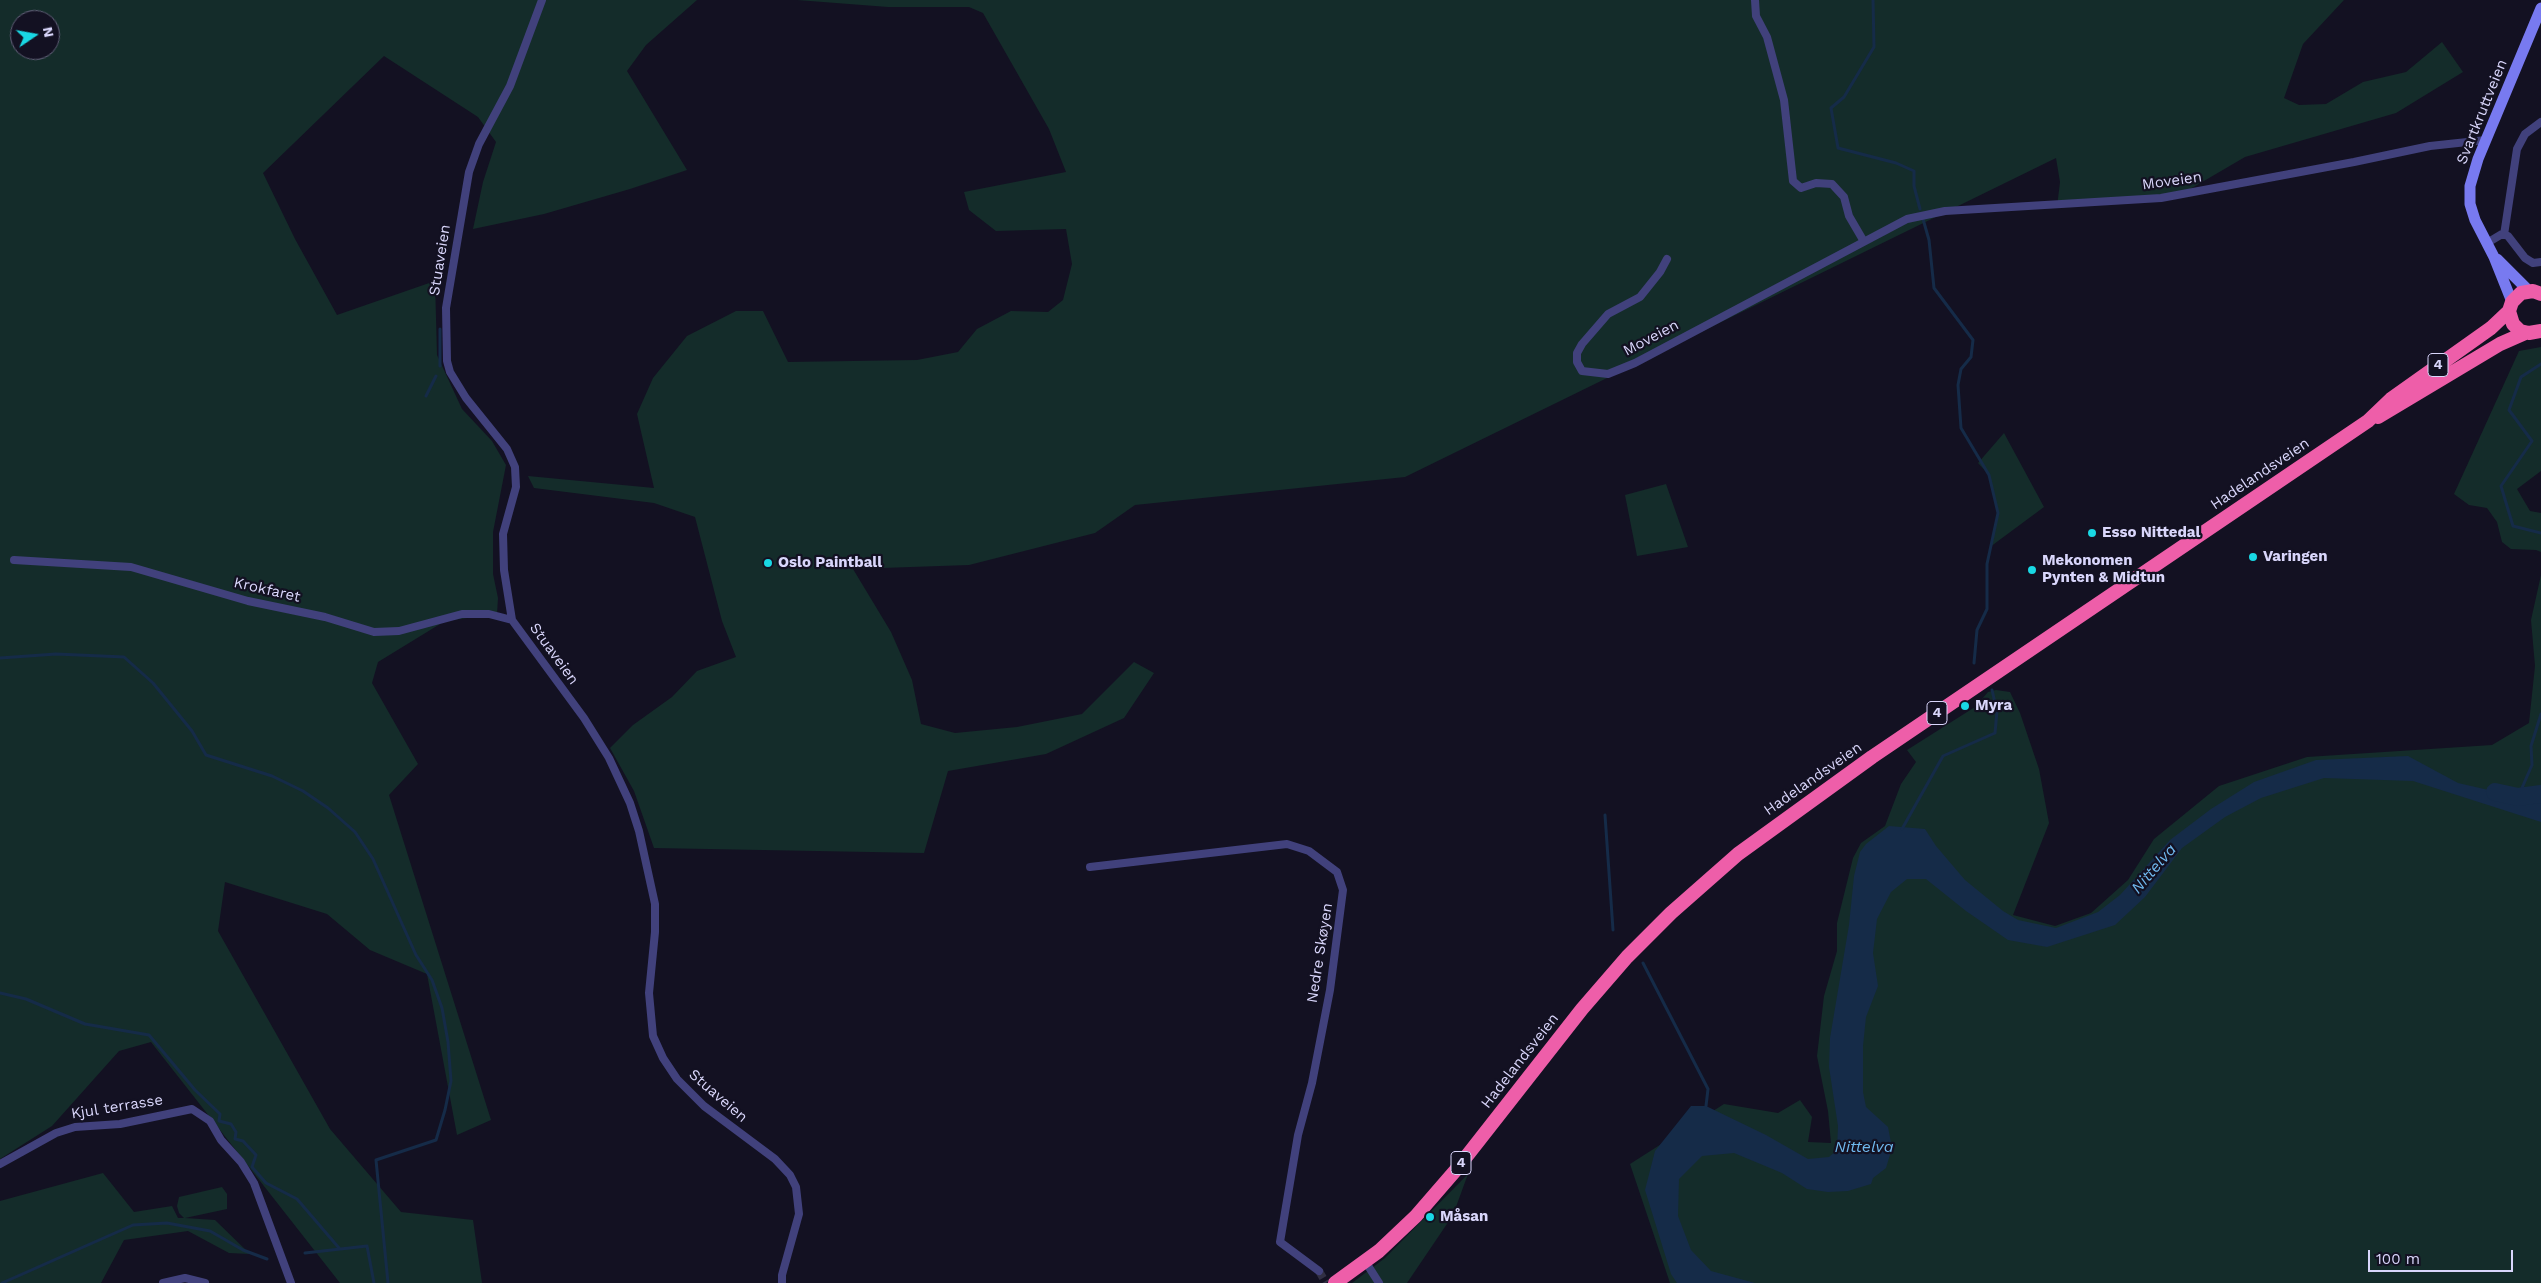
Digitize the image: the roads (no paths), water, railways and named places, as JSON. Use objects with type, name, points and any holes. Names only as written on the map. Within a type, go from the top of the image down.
[{"type":"highway","name":"4","points":[[2511,306],[2518,296],[2538,293]]},
{"type":"highway","points":[[2511,306],[2513,324],[2525,333]]},
{"type":"highway","name":"Hadelandsveien","points":[[1365,1261],[1405,1227],[1438,1191],[1582,1009],[1627,957],[1720,869],[1782,820],[1856,768],[2368,421],[2391,398],[2491,328],[2511,306]]},
{"type":"highway","name":"4","points":[[2525,333],[2541,331]]},
{"type":"highway","name":"Hadelandsveien","points":[[2368,421],[2380,417],[2495,347],[2525,333]]},
{"type":"highway","name":"4","points":[[1335,1283],[1365,1261]]},
{"type":"street","name":"Stuaveien","points":[[542,0],[510,86],[479,144],[469,172],[446,308],[446,348],[450,372],[466,398],[508,449],[515,467],[516,487],[503,534],[504,570],[512,620],[601,744],[630,803],[648,866],[655,904],[649,1015],[653,1036],[662,1058],[677,1079],[704,1106],[775,1160],[790,1175],[796,1187],[799,1214],[782,1275],[782,1283]]},
{"type":"street","points":[[1755,0],[1756,16],[1767,37],[1784,100],[1792,180],[1801,188],[1816,183],[1832,184],[1844,197],[1849,216],[1863,240]]},
{"type":"street","name":"Svartkruttveien","points":[[2511,306],[2494,257],[2475,220],[2469,195],[2474,168],[2541,8]]},
{"type":"street","points":[[2504,235],[2518,149],[2526,134],[2541,122]]},
{"type":"street","name":"Moveien","points":[[1666,258],[1660,272],[1640,297],[1608,314],[1582,344],[1577,353],[1577,362],[1582,371],[1608,374],[1635,363],[1863,240],[1907,219],[1945,211],[2161,198],[2345,164],[2430,146],[2486,140]]},
{"type":"street","points":[[2486,243],[2504,235],[2511,237],[2529,260],[2541,262]]},
{"type":"street","name":"Svartkruttveien","points":[[2494,257],[2538,293]]},
{"type":"street","name":"Krokfaret","points":[[14,560],[131,567],[248,601],[325,617],[374,632],[398,631],[462,614],[489,614],[512,620]]},
{"type":"street","name":"Nedre Skøyen","points":[[1090,867],[1287,844],[1309,851],[1337,872],[1344,890],[1331,981],[1312,1083],[1298,1135],[1280,1242],[1319,1271]]},
{"type":"street","name":"Kjul terrasse","points":[[0,1164],[56,1132],[75,1127],[120,1124],[184,1109],[199,1112],[210,1121],[220,1140],[241,1162],[254,1182],[291,1283]]},
{"type":"street","points":[[1365,1261],[1379,1283]]},
{"type":"street","points":[[163,1283],[185,1278],[204,1283]]},
{"type":"water","name":"Nittelva","points":[[2408,756],[2458,783],[2541,802],[2541,822],[2413,781],[2324,778],[2261,798],[2225,817],[2182,848],[2145,897],[2115,925],[2047,947],[2008,940],[1966,911],[1926,879],[1907,879],[1891,892],[1877,919],[1873,953],[1878,986],[1866,1017],[1863,1046],[1863,1092],[1866,1107],[1888,1127],[1892,1148],[1886,1168],[1873,1178],[1871,1184],[1848,1191],[1828,1192],[1807,1189],[1782,1173],[1734,1153],[1702,1156],[1679,1179],[1678,1216],[1691,1250],[1711,1271],[1755,1283],[1677,1283],[1671,1274],[1645,1190],[1655,1151],[1691,1106],[1706,1106],[1766,1135],[1808,1159],[1829,1157],[1837,1150],[1838,1126],[1829,1067],[1830,1038],[1849,925],[1854,876],[1860,852],[1866,844],[1889,826],[1925,829],[1936,846],[1965,880],[2003,911],[2018,920],[2056,928],[2098,912],[2120,895],[2170,840],[2211,809],[2254,782],[2316,760]]},
{"type":"waterway","points":[[1873,0],[1874,47],[1844,97],[1831,108],[1838,148],[1896,163],[1914,171],[1914,186],[1920,209]]},
{"type":"waterway","points":[[1923,219],[1929,240],[1934,288],[1973,340],[1971,357],[1961,369],[1958,385],[1961,428],[1989,475],[1998,513],[1987,564],[1987,609],[1977,630],[1974,663]]},
{"type":"waterway","points":[[440,329],[440,366]]},
{"type":"waterway","points":[[2541,364],[2521,377],[2509,410],[2532,441],[2501,486],[2513,526],[2541,533]]},
{"type":"waterway","points":[[426,396],[436,376]]},
{"type":"waterway","points":[[0,658],[56,654],[124,657],[153,683],[192,731],[206,755],[272,776],[303,791],[328,808],[355,832],[373,859],[416,955],[432,980],[442,1008],[448,1042],[451,1081],[436,1140],[376,1160],[388,1283]]},
{"type":"waterway","points":[[1902,829],[1943,756],[1995,733],[1997,711],[1992,690]]},
{"type":"waterway","points":[[2518,797],[2532,765],[2531,746],[2541,714]]},
{"type":"waterway","name":"Nittelva","points":[[2495,792],[2518,797],[2541,794]]},
{"type":"waterway","points":[[1605,815],[1613,930]]},
{"type":"waterway","points":[[1643,963],[1708,1089],[1706,1106]]},
{"type":"waterway","points":[[0,993],[26,999],[85,1024],[149,1035],[195,1090],[220,1114],[219,1121],[231,1124],[236,1132],[235,1139],[243,1141],[256,1155],[252,1167],[266,1183],[297,1199],[339,1248]]},
{"type":"waterway","points":[[2,1283],[133,1225],[167,1223],[210,1231],[243,1250],[267,1259]]},
{"type":"waterway","points":[[305,1253],[367,1246],[374,1283]]},
{"type":"tunnel","points":[[1319,1271],[1326,1283]]},
{"type":"place","name":"Esso Nittedal","points":[[2092,533]]},
{"type":"place","name":"Varingen","points":[[2253,557]]},
{"type":"place","name":"Oslo Paintball","points":[[768,563]]},
{"type":"place","name":"Mekonomen Pynten & Midtun","points":[[2032,570]]},
{"type":"place","name":"Myra","points":[[1965,706]]},
{"type":"place","name":"Måsan","points":[[1430,1217]]}]
